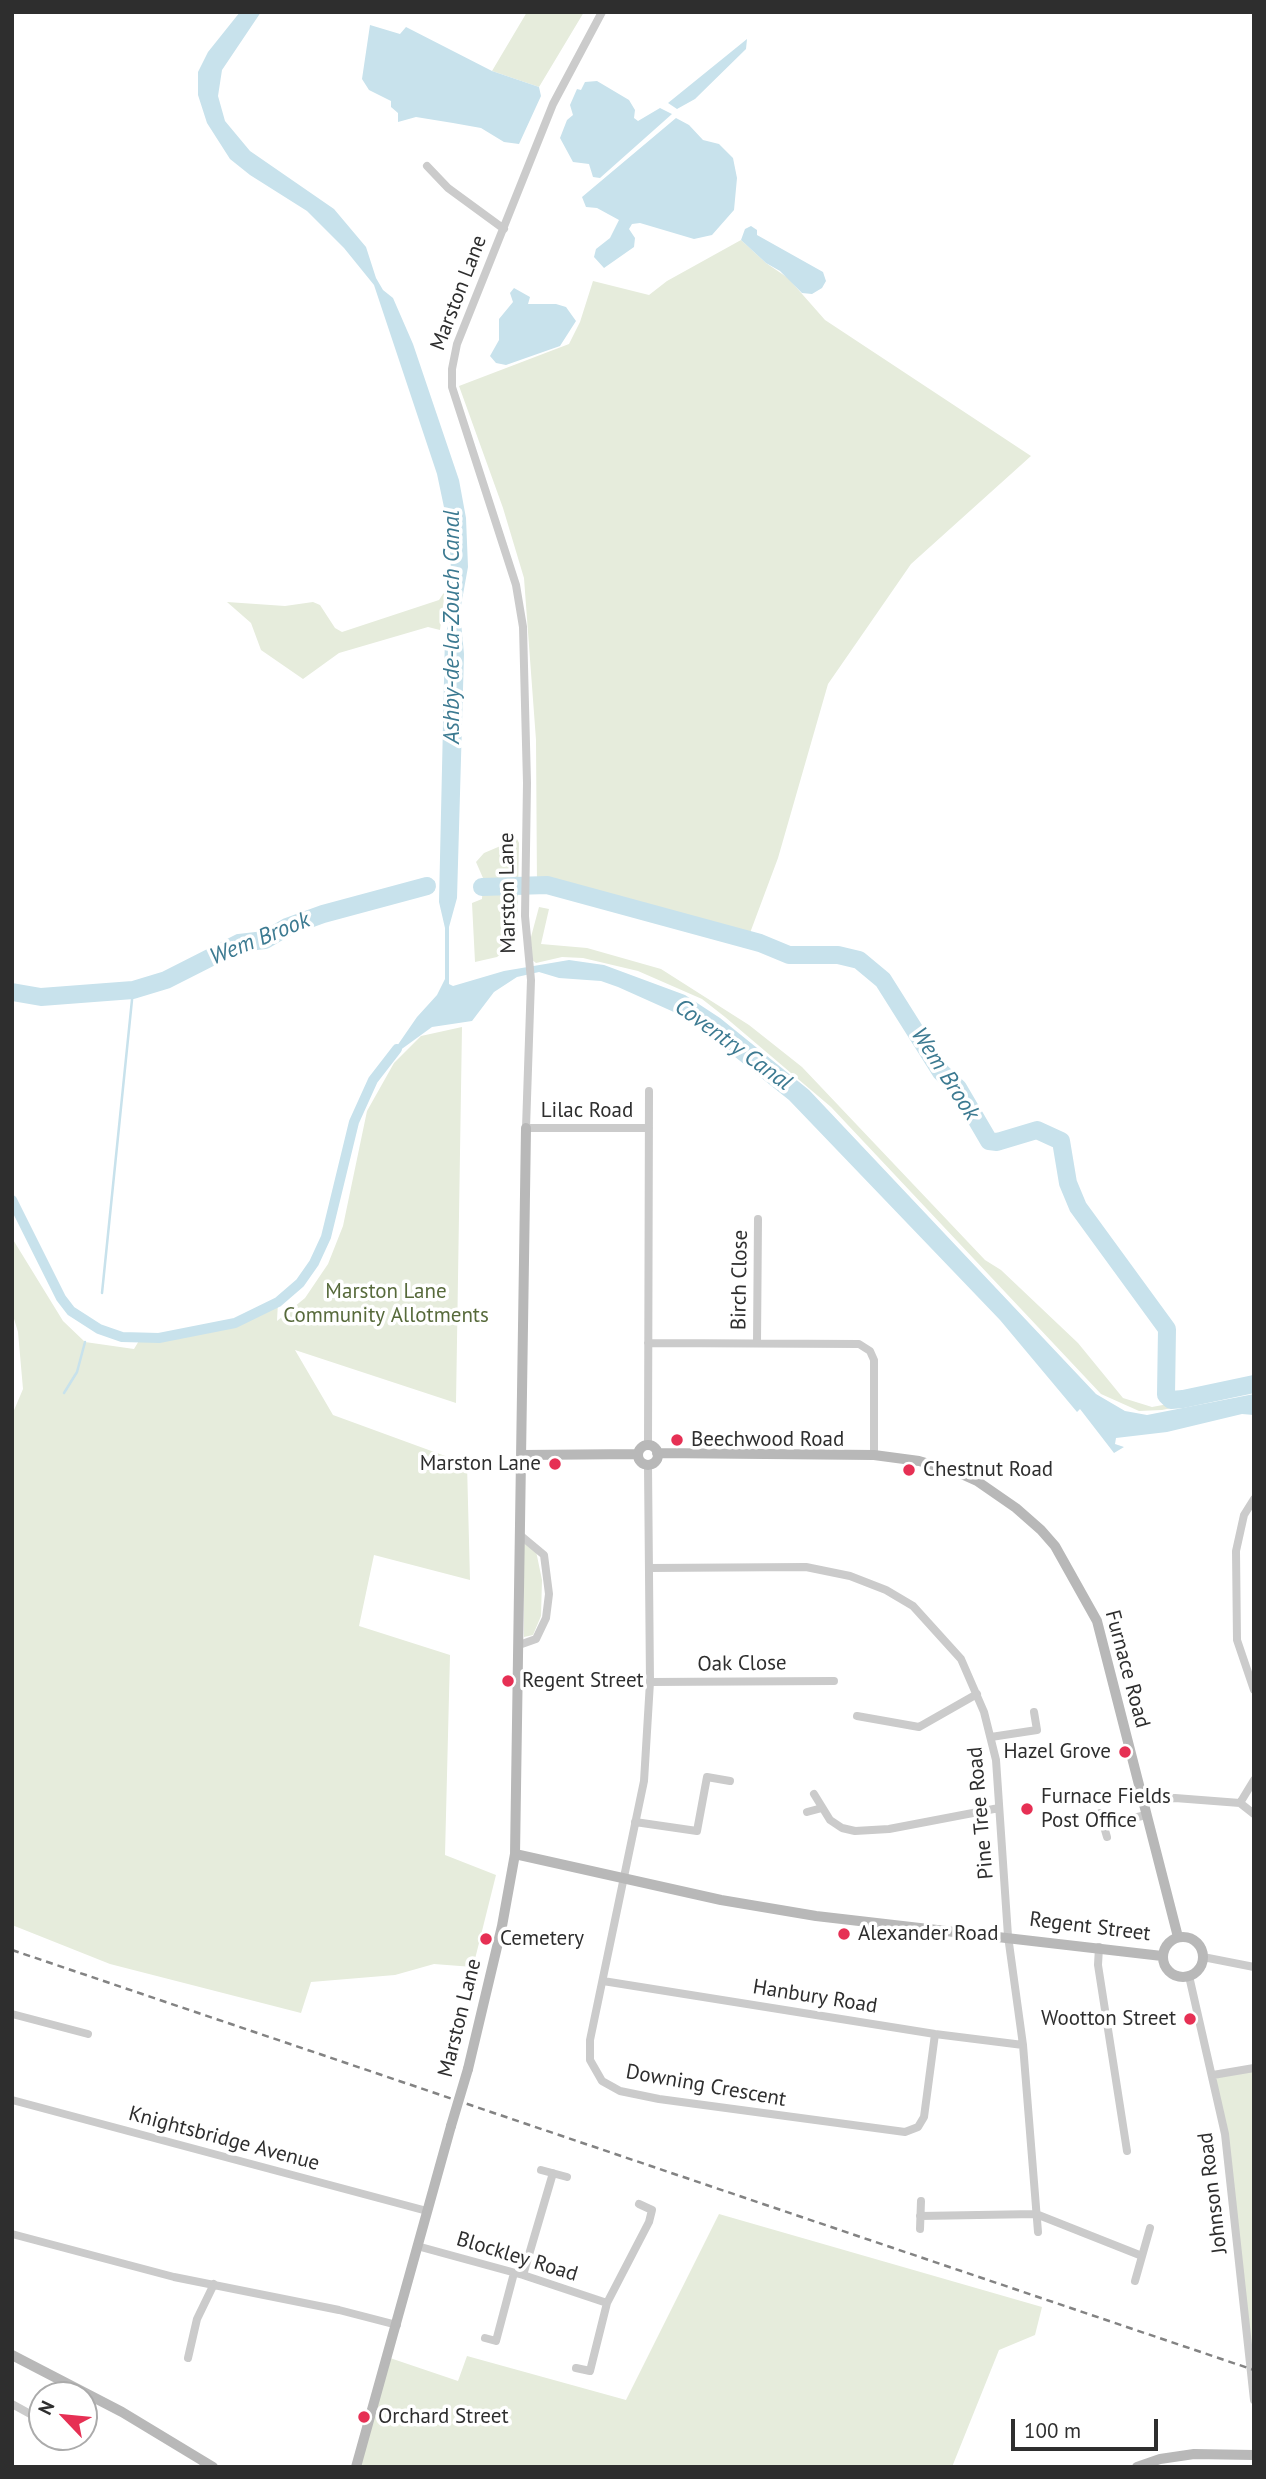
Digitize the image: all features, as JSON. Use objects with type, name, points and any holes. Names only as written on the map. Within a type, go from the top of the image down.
[{"type":"street","name":"Marston Lane","points":[[356,2467],[468,2069],[516,1854],[526,1128],[531,980],[525,877],[527,783],[523,627],[509,565],[452,387],[457,344],[553,104],[602,12]]},
{"type":"street","points":[[427,166],[448,188],[504,229]]},
{"type":"street","points":[[648,1445],[642,1447],[638,1454],[639,1461],[648,1465],[655,1462],[657,1453],[648,1445],[649,1091]]},
{"type":"street","name":"Lilac Road","points":[[526,1128],[649,1128]]},
{"type":"street","name":"Birch Close","points":[[757,1342],[758,1219]]},
{"type":"street","points":[[648,1343],[859,1344],[870,1351],[875,1378],[874,1455]]},
{"type":"street","name":"Furnace Road","points":[[657,1453],[874,1455],[919,1461],[957,1472],[1016,1508],[1055,1546],[1097,1621],[1178,1937]]},
{"type":"street","points":[[523,1455],[638,1454]]},
{"type":"street","points":[[624,1880],[644,1781],[650,1682],[648,1465]]},
{"type":"street","points":[[1254,1499],[1244,1515],[1236,1551],[1237,1640],[1254,1690]]},
{"type":"street","points":[[519,1645],[536,1639],[546,1618],[549,1594],[544,1555],[520,1535]]},
{"type":"street","name":"Pine Tree Road","points":[[649,1568],[806,1567],[868,1581],[914,1606],[936,1628],[961,1659],[977,1694],[991,1737],[996,1760],[1008,1936]]},
{"type":"street","name":"Oak Close","points":[[650,1682],[834,1681]]},
{"type":"street","points":[[857,1716],[919,1727],[977,1694]]},
{"type":"street","points":[[991,1737],[1037,1730],[1034,1712]]},
{"type":"street","points":[[635,1822],[697,1831],[707,1777],[730,1781]]},
{"type":"street","points":[[1240,1803],[1254,1780]]},
{"type":"street","points":[[814,1794],[830,1820],[842,1828],[855,1831],[889,1829],[999,1808]]},
{"type":"street","points":[[1142,1800],[1175,1798],[1240,1803],[1254,1814]]},
{"type":"street","points":[[807,1812],[822,1808]]},
{"type":"street","points":[[1100,1813],[1107,1837]]},
{"type":"street","points":[[1104,1825],[1146,1815]]},
{"type":"street","name":"Regent Street","points":[[516,1854],[624,1880],[816,1916],[1008,1936],[1163,1956]]},
{"type":"street","name":"Downing Crescent","points":[[624,1880],[590,2040],[590,2060],[602,2081],[620,2091],[659,2099],[905,2132],[918,2127],[924,2117],[935,2034]]},
{"type":"street","points":[[1008,1936],[1023,2045],[1038,2232]]},
{"type":"street","points":[[1178,1937],[1195,1941],[1203,1957],[1199,1969],[1189,1976],[1173,1975],[1165,1967],[1163,1956],[1166,1946],[1178,1937]]},
{"type":"street","points":[[1099,1947],[1098,1965],[1127,2151]]},
{"type":"street","points":[[1203,1957],[1254,1967]]},
{"type":"street","name":"Johnson Road","points":[[1189,1976],[1225,2134],[1254,2400]]},
{"type":"street","name":"Hanbury Road","points":[[603,1981],[935,2034],[1023,2045]]},
{"type":"street","points":[[12,2014],[88,2034]]},
{"type":"street","points":[[1213,2075],[1254,2068]]},
{"type":"street","name":"Knightsbridge Avenue","points":[[12,2100],[426,2211]]},
{"type":"street","points":[[541,2170],[567,2176]]},
{"type":"street","points":[[485,2338],[496,2341],[553,2173]]},
{"type":"street","points":[[920,2229],[921,2202]]},
{"type":"street","points":[[576,2368],[590,2371],[607,2303],[649,2222],[652,2210],[639,2204]]},
{"type":"street","points":[[920,2216],[1036,2214],[1142,2256]]},
{"type":"street","points":[[1135,2281],[1150,2228]]},
{"type":"street","points":[[12,2234],[214,2284],[397,2325]]},
{"type":"street","name":"Blockley Road","points":[[417,2246],[519,2274],[607,2303]]},
{"type":"street","points":[[188,2358],[197,2319],[214,2284]]},
{"type":"street","points":[[13,2358],[122,2412],[212,2467]]},
{"type":"street","points":[[12,2404],[28,2413]]},
{"type":"street","points":[[1137,2467],[1160,2459],[1194,2454],[1254,2455]]},
{"type":"green space","points":[[527,12],[584,12],[539,87],[492,71]]},
{"type":"green space","points":[[741,240],[766,263],[788,278],[825,320],[1031,456],[911,564],[828,684],[778,858],[747,941],[571,890],[547,885],[537,887],[536,740],[524,578],[503,508],[459,386],[569,344],[580,322],[593,281],[649,295],[667,281]]},
{"type":"green space","points":[[445,591],[440,630],[428,627],[339,653],[303,679],[261,650],[251,623],[227,602],[285,606],[313,602],[320,605],[335,628],[342,632],[439,600]]},
{"type":"green space","points":[[517,839],[517,941],[497,957],[475,962],[472,903],[482,899],[483,878],[476,862],[484,853]]},
{"type":"green space","points":[[539,907],[549,909],[541,944],[587,948],[661,969],[749,1025],[802,1067],[985,1260],[1001,1270],[1078,1343],[1123,1398],[1152,1407],[1254,1388],[1254,1391],[1162,1410],[1139,1411],[1101,1394],[831,1107],[702,999],[638,971],[583,958],[562,957],[536,963],[531,959],[531,937]]},
{"type":"green space","name":"Marston Lane Community Allotments","points":[[462,1027],[456,1403],[295,1350],[333,1415],[467,1464],[470,1580],[374,1555],[359,1626],[450,1655],[445,1855],[496,1875],[473,1967],[434,1964],[395,1975],[311,1982],[301,2013],[110,1964],[12,1925],[12,1415],[23,1389],[18,1332],[12,1312],[12,1238],[63,1321],[85,1342],[134,1349],[140,1339],[235,1323],[278,1302],[277,1321],[305,1298],[328,1264],[343,1226],[367,1111],[394,1063],[421,1036]]},
{"type":"green space","points":[[524,1543],[536,1551],[542,1580],[541,1616],[533,1635],[524,1637]]},
{"type":"green space","points":[[1254,2070],[1254,2358],[1251,2357],[1216,2077]]},
{"type":"green space","points":[[719,2214],[1042,2307],[1035,2335],[999,2350],[952,2467],[359,2467],[390,2358],[458,2381],[467,2356],[626,2400]]},
{"type":"water","name":"Ashby-de-la-Zouch Canal","points":[[240,12],[261,12],[222,70],[218,96],[225,121],[250,151],[334,209],[366,247],[376,278],[383,290],[393,298],[413,344],[459,480],[466,518],[468,567],[460,611],[464,654],[457,898],[449,927],[449,984],[453,986],[504,971],[569,960],[604,965],[685,995],[720,1018],[809,1090],[1096,1394],[1125,1411],[1147,1415],[1254,1394],[1254,1415],[1242,1414],[1167,1432],[1116,1438],[1115,1444],[1124,1447],[1114,1453],[1080,1409],[1077,1412],[1000,1320],[789,1100],[685,1017],[618,987],[601,981],[559,978],[539,972],[517,977],[494,992],[472,1021],[432,1027],[388,1059],[417,1017],[437,995],[445,979],[445,928],[439,902],[445,635],[453,611],[449,531],[437,474],[374,285],[344,248],[307,211],[230,159],[207,123],[198,95],[198,72],[208,52]]},
{"type":"water","points":[[370,25],[400,34],[406,27],[492,71],[539,87],[541,96],[519,144],[504,142],[481,128],[416,117],[398,122],[398,113],[391,107],[391,101],[369,90],[362,79]]},
{"type":"water","points":[[747,39],[746,49],[695,99],[677,109],[668,103]]},
{"type":"water","points":[[597,81],[629,100],[635,110],[634,118],[638,121],[660,108],[672,114],[600,178],[593,177],[589,164],[573,162],[560,138],[567,120],[573,115],[570,105],[577,89],[581,90],[585,82]]},
{"type":"water","points":[[676,118],[689,125],[703,140],[719,144],[733,158],[737,178],[734,210],[712,235],[694,239],[640,223],[632,224],[629,229],[635,238],[634,247],[604,268],[594,257],[596,249],[610,238],[619,220],[597,208],[586,207],[582,197]]},
{"type":"water","points":[[751,226],[757,230],[757,235],[823,272],[826,281],[822,288],[812,294],[802,293],[780,271],[766,263],[741,240],[745,229]]},
{"type":"water","points":[[514,288],[530,297],[528,304],[556,304],[566,307],[576,321],[560,346],[506,365],[496,363],[490,356],[499,340],[499,319],[513,302],[510,293]]},
{"type":"waterway","name":"Wem Brook","points":[[482,887],[547,885],[760,943],[789,955],[838,955],[859,960],[883,980],[941,1072],[958,1088],[989,1141],[997,1142],[1037,1130],[1061,1141],[1068,1183],[1078,1207],[1167,1329],[1166,1395],[1171,1400],[1183,1399],[1254,1384]]},
{"type":"waterway","name":"Wem Brook","points":[[12,992],[41,997],[133,990],[166,980],[239,943],[265,940],[287,927],[323,914],[427,886]]},
{"type":"waterway","points":[[102,1293],[133,990]]},
{"type":"waterway","name":"Coventry Canal","points":[[12,1200],[61,1298],[71,1311],[99,1329],[122,1337],[159,1338],[235,1323],[278,1302],[300,1283],[314,1263],[326,1237],[354,1122],[373,1080],[397,1049]]},
{"type":"waterway","points":[[64,1393],[77,1372],[85,1342]]},
{"type":"railway","points":[[12,1950],[1254,2370]]},
{"type":"place","name":"Beechwood Road","points":[[677,1440]]},
{"type":"place","name":"Marston Lane","points":[[555,1464]]},
{"type":"place","name":"Chestnut Road","points":[[909,1470]]},
{"type":"place","name":"Regent Street","points":[[508,1681]]},
{"type":"place","name":"Hazel Grove","points":[[1125,1752]]},
{"type":"place","name":"Furnace Fields Post Office","points":[[1027,1809]]},
{"type":"place","name":"Alexander Road","points":[[844,1934]]},
{"type":"place","name":"Cemetery","points":[[486,1939]]},
{"type":"place","name":"Wootton Street","points":[[1190,2019]]},
{"type":"place","name":"Orchard Street","points":[[364,2417]]}]
